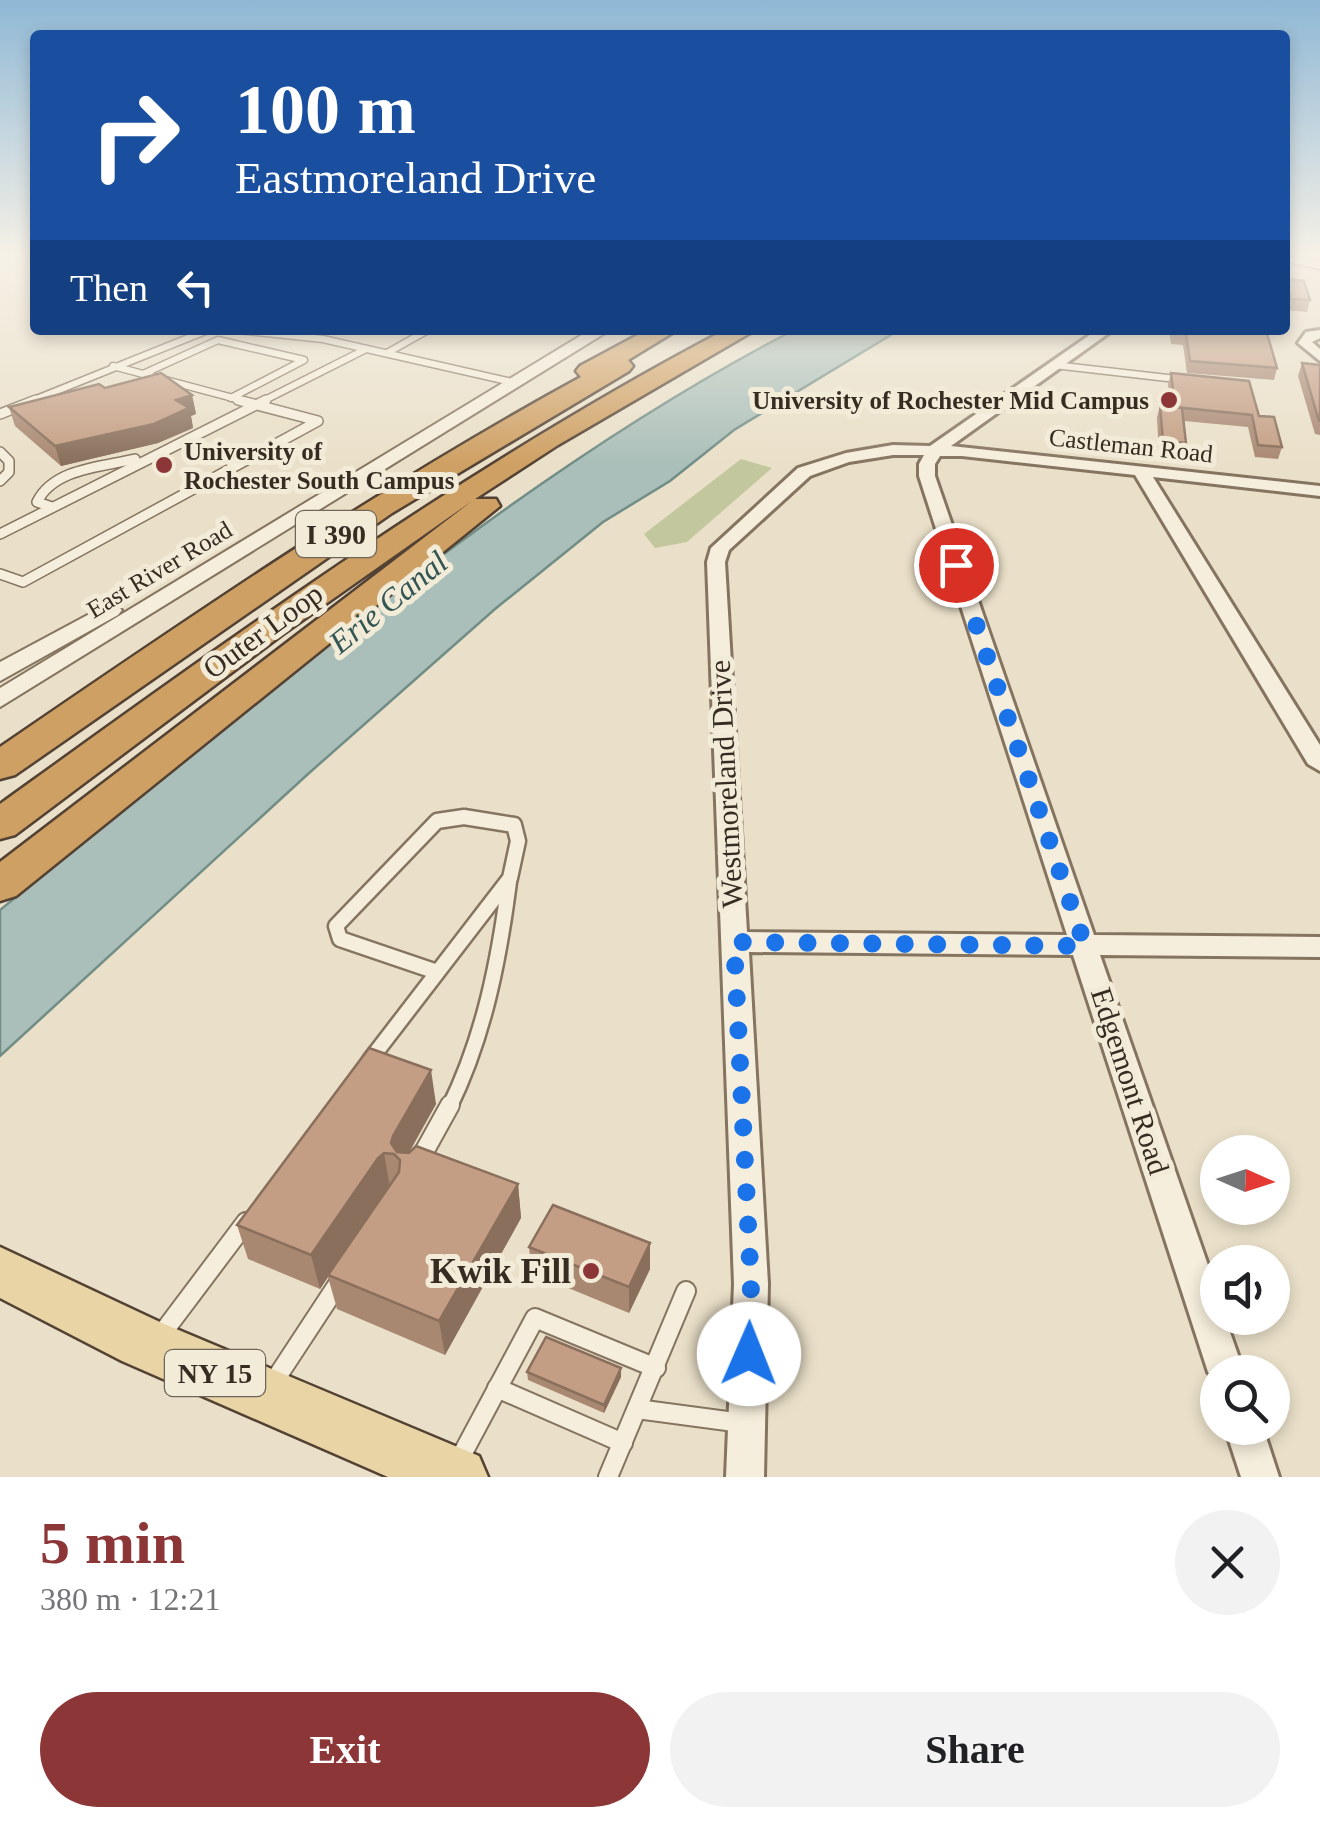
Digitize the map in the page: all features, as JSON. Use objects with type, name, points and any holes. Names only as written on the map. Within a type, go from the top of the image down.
[{"type":"highway","points":[[342,530],[487,430],[656,335]]},
{"type":"highway","name":"Outer Loop","points":[[0,766],[342,530],[517,423],[693,342],[722,335]]},
{"type":"highway","points":[[0,886],[693,342]]},
{"type":"highway","name":"Outer Loop","points":[[0,826],[316,592],[693,342]]},
{"type":"main road","name":"NY 15","points":[[0,1271],[153,1347],[454,1476]]},
{"type":"street","points":[[1320,334],[1311,335],[1305,343],[1320,357]]},
{"type":"street","name":"East River Road","points":[[0,699],[506,381],[572,335]]},
{"type":"street","name":"East River Road","points":[[0,673],[593,335]]},
{"type":"street","points":[[936,449],[1099,335]]},
{"type":"street","name":"Castleman Road","points":[[936,449],[1320,491]]},
{"type":"street","name":"Westmoreland Drive","points":[[746,1477],[751,1284],[716,562],[720,548],[796,478],[817,466],[878,452],[936,449]]},
{"type":"street","name":"Edgemont Road","points":[[936,449],[927,464],[931,494],[1220,1355]]},
{"type":"street","points":[[1141,471],[1320,764]]},
{"type":"street","points":[[734,942],[1320,947]]},
{"type":"street","points":[[1250,1445],[1260,1477]]},
{"type":"lane","points":[[0,414],[195,335]]},
{"type":"lane","points":[[285,335],[323,339],[506,381]]},
{"type":"lane","points":[[387,353],[419,335]]},
{"type":"lane","points":[[143,374],[218,340],[304,360],[231,398]]},
{"type":"lane","points":[[0,534],[366,348]]},
{"type":"lane","points":[[1054,365],[1188,381]]},
{"type":"lane","points":[[0,574],[23,582],[318,421],[113,366]]},
{"type":"lane","points":[[52,508],[37,502],[40,493],[53,482],[181,442]]},
{"type":"lane","points":[[0,452],[9,461],[9,472],[0,481]]},
{"type":"lane","points":[[410,1176],[446,1119],[496,984],[518,841],[514,825],[464,816],[437,821],[336,926],[340,939],[438,972]]},
{"type":"lane","points":[[365,1066],[510,878]]},
{"type":"lane","points":[[153,1347],[256,1208]]},
{"type":"lane","points":[[266,1394],[355,1259]]},
{"type":"lane","points":[[608,1477],[686,1291]]},
{"type":"lane","points":[[454,1476],[535,1318],[656,1368]]},
{"type":"lane","points":[[497,1388],[623,1443]]},
{"type":"lane","points":[[637,1410],[747,1424]]},
{"type":"green space","points":[[741,459],[772,468],[687,542],[655,548],[644,534]]},
{"type":"water","name":"Erie Canal","points":[[785,335],[891,335],[734,430],[670,481],[603,522],[495,609],[0,1056],[0,910],[383,600],[583,456],[687,390]]},
{"type":"building","points":[[1186,335],[1267,335],[1277,368],[1190,361]]},
{"type":"building","points":[[1302,363],[1320,365],[1320,421],[1319,421]]},
{"type":"building","points":[[161,373],[192,395],[176,400],[189,408],[154,424],[55,446],[9,407],[99,384],[105,388]]},
{"type":"building","points":[[1171,373],[1249,381],[1259,416],[1274,417],[1282,447],[1258,445],[1252,415],[1175,407]]},
{"type":"building","points":[[1160,405],[1182,408],[1186,443],[1163,441]]},
{"type":"building","points":[[369,1048],[431,1070],[393,1136],[391,1143],[397,1152],[409,1153],[416,1146],[518,1184],[439,1321],[328,1275],[399,1172],[400,1160],[394,1154],[384,1153],[378,1158],[311,1255],[237,1225]]},
{"type":"building","points":[[553,1205],[650,1243],[629,1287],[529,1247]]},
{"type":"building","points":[[546,1337],[621,1368],[604,1405],[527,1372]]},
{"type":"place","name":"University of Rochester Mid Campus","points":[[1169,400]]},
{"type":"place","name":"University of Rochester South Campus","points":[[164,465]]},
{"type":"place","name":"Kwik Fill","points":[[591,1271]]},
{"type":"route","points":[[749,1354],[751,1284],[734,942],[1085,946],[956,565]]}]
